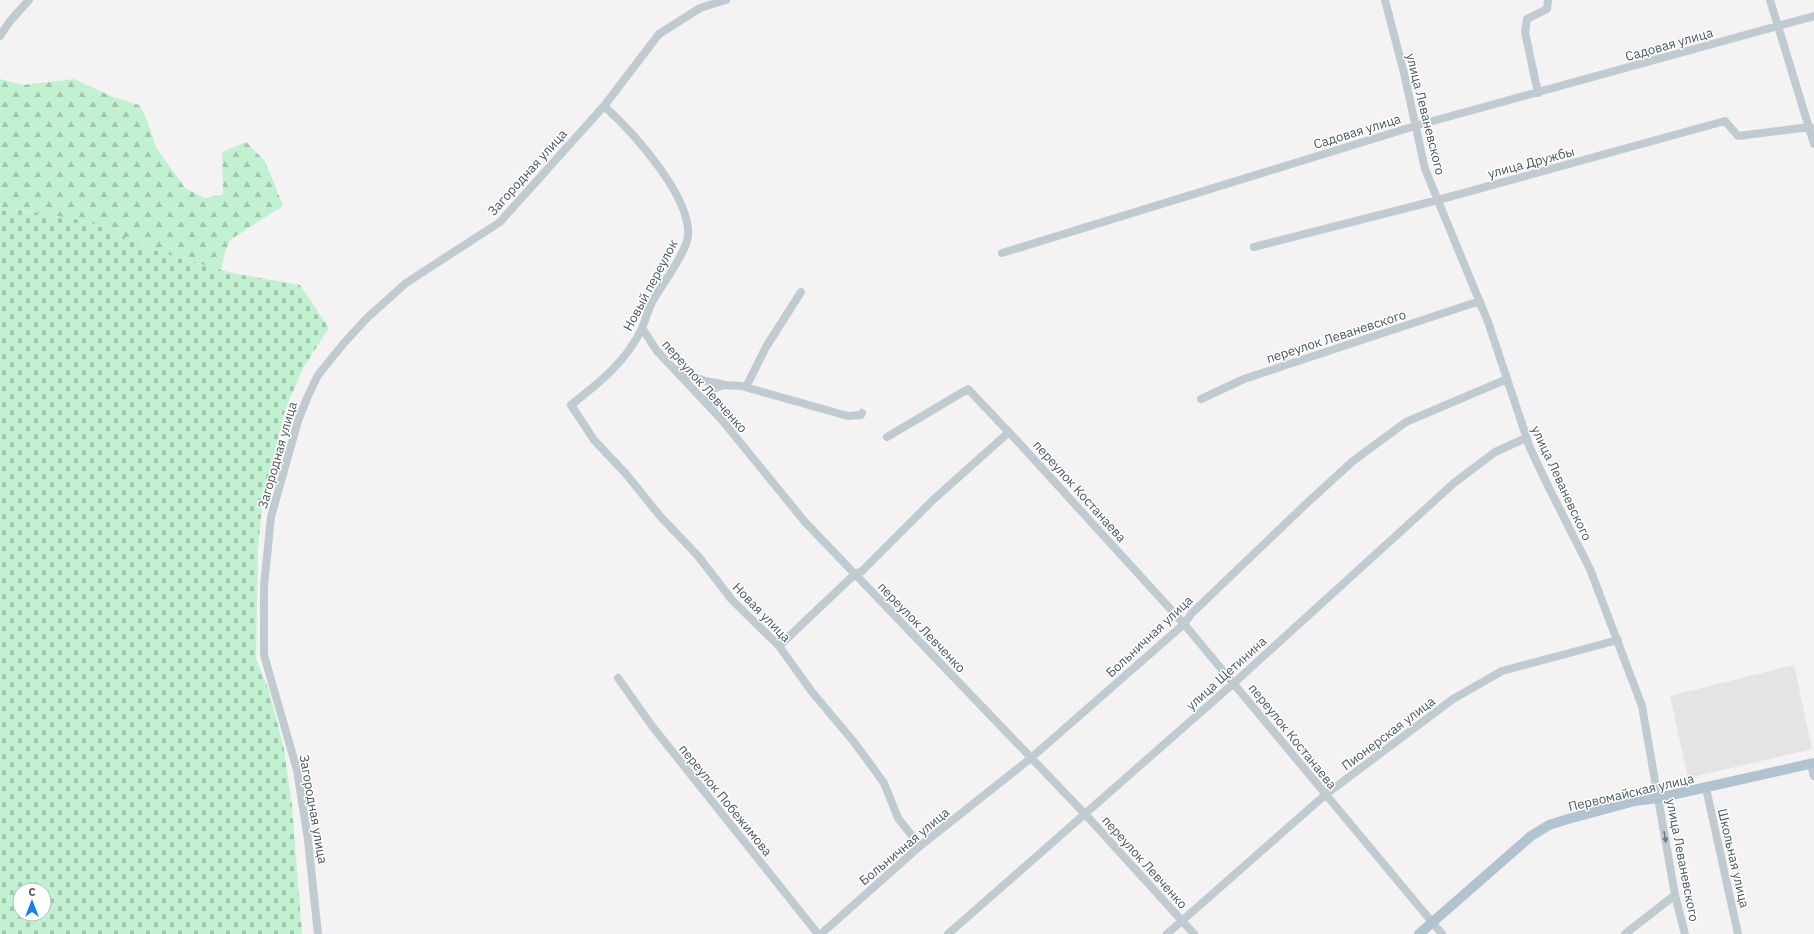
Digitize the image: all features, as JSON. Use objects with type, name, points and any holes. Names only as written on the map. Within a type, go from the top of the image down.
[{"type":"main road","name":"Первомайская улица","points":[[1419,934],[1531,836],[1549,825],[1635,801],[1658,798],[1813,764]]},
{"type":"street","points":[[0,36],[10,21],[29,0]]},
{"type":"street","name":"Загородная улица","points":[[318,934],[309,847],[297,770],[264,654],[264,586],[272,517],[298,421],[318,375],[367,318],[406,283],[500,222],[604,106],[659,34],[700,8],[726,0]]},
{"type":"street","name":"улица Леваневского","points":[[1385,0],[1404,73],[1425,169],[1480,301],[1526,438],[1548,488],[1590,569],[1642,706],[1676,895],[1685,934]]},
{"type":"street","points":[[1538,93],[1525,32],[1527,18],[1547,9],[1548,0]]},
{"type":"street","points":[[1770,0],[1814,144]]},
{"type":"street","name":"Садовая улица","points":[[1002,253],[1415,126],[1814,16]]},
{"type":"street","name":"Новый переулок","points":[[571,405],[620,363],[642,328],[648,310],[687,241],[686,217],[676,192],[623,123],[604,106]]},
{"type":"street","name":"улица Дружбы","points":[[1254,247],[1438,200],[1725,121],[1738,136],[1810,127]]},
{"type":"street","points":[[746,387],[766,347],[801,292]]},
{"type":"street","name":"переулок Леваневского","points":[[1201,399],[1244,379],[1480,301]]},
{"type":"street","name":"переулок Левченко","points":[[642,328],[657,351],[710,408],[805,522],[1085,814],[1194,934]]},
{"type":"street","points":[[673,368],[705,381],[723,385],[746,387],[835,414],[861,416],[862,413]]},
{"type":"street","name":"Больничная улица","points":[[819,934],[920,846],[1031,758],[1184,624],[1307,503],[1353,461],[1406,422],[1507,379]]},
{"type":"street","points":[[710,408],[709,397],[711,390],[723,385]]},
{"type":"street","name":"переулок Костанаева","points":[[887,437],[968,389],[1184,624],[1442,934]]},
{"type":"street","name":"Новая улица","points":[[571,405],[594,440],[626,474],[660,516],[698,556],[732,600],[779,646],[812,692],[854,742],[884,782],[898,818],[920,846]]},
{"type":"street","points":[[779,646],[855,574],[862,571],[933,500],[1009,432]]},
{"type":"street","name":"улица Щетинина","points":[[948,934],[1234,683],[1454,483],[1495,452],[1526,438]]},
{"type":"street","name":"Пионерская улица","points":[[1167,934],[1181,920],[1325,795],[1453,699],[1502,671],[1618,640]]},
{"type":"street","name":"переулок Побежимова","points":[[618,678],[652,726],[819,934]]},
{"type":"street","points":[[1813,764],[1814,776]]},
{"type":"street","name":"Школьная улица","points":[[1706,788],[1738,934]]},
{"type":"street","points":[[1625,934],[1676,895]]},
{"type":"shaded area","points":[[1794,665],[1812,749],[1688,778],[1670,696]]},
{"type":"green space","points":[[0,79],[23,85],[74,79],[113,97],[139,105],[147,120],[156,147],[185,188],[205,198],[223,195],[222,152],[246,142],[265,161],[283,206],[230,240],[225,252],[221,270],[159,252],[86,221],[20,210],[0,211]]},
{"type":"green space","points":[[20,210],[86,221],[159,252],[232,273],[300,285],[329,328],[303,368],[285,410],[262,505],[258,549],[256,659],[269,691],[284,749],[292,806],[302,934],[0,934],[0,211]]}]
